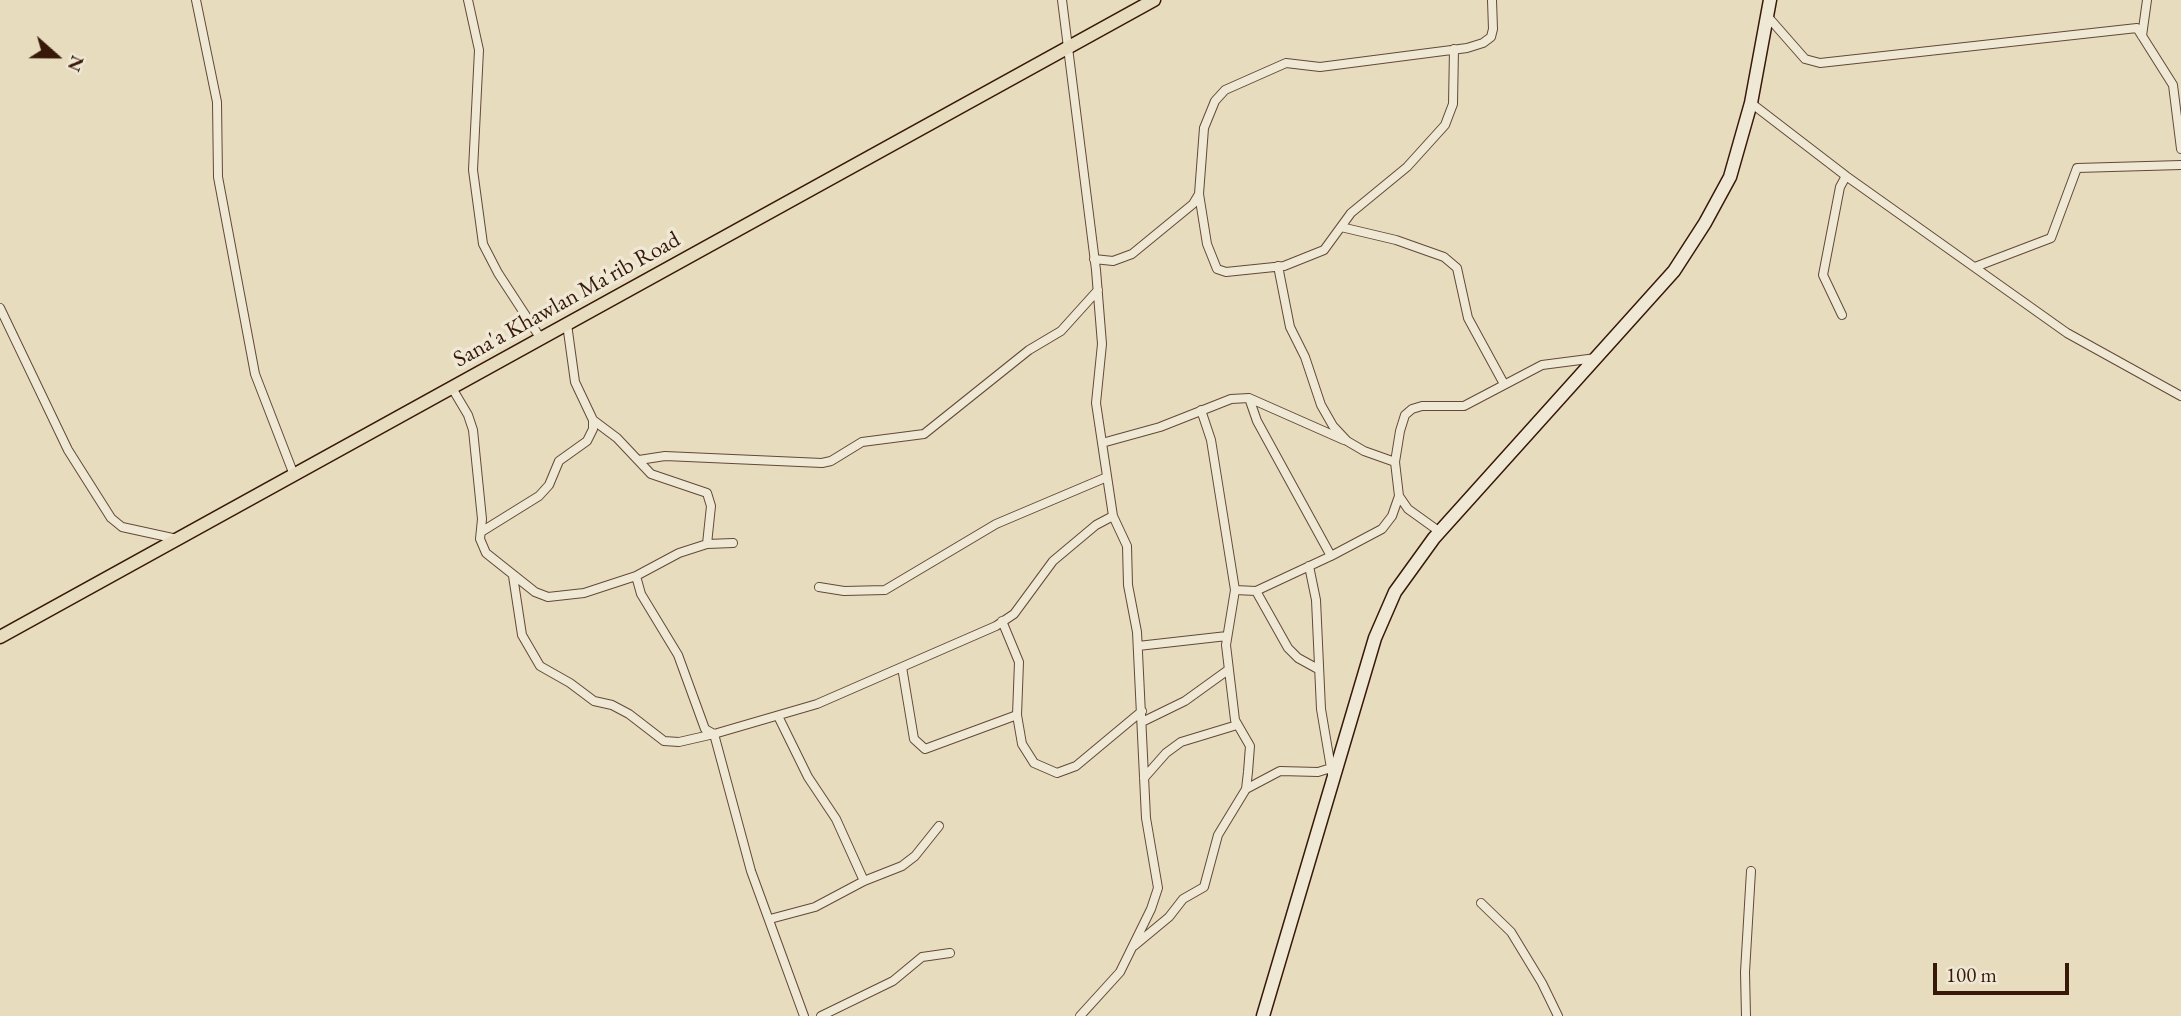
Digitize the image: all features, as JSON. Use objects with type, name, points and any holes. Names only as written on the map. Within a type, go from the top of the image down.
[{"type":"main road","name":"Sana'a Khawlan Ma'rib Road","points":[[0,637],[1154,0]]},
{"type":"street","points":[[196,0],[217,102],[218,177],[255,374],[294,475]]},
{"type":"street","points":[[468,0],[479,50],[472,170],[483,244],[498,274],[541,339]]},
{"type":"street","points":[[1062,0],[1098,290],[1102,344],[1096,403],[1113,516],[1126,547],[1128,585],[1138,646],[1144,778],[1157,888],[1157,896],[1134,946],[1105,991],[1080,1016]]},
{"type":"street","points":[[1454,50],[1453,104],[1445,125],[1407,167],[1372,194],[1340,227],[1324,250],[1278,266],[1226,272],[1217,269],[1207,244],[1199,194],[1204,128],[1215,101],[1225,90],[1286,63],[1320,67],[1454,50],[1483,43],[1491,37],[1492,0]]},
{"type":"street","points":[[1263,1016],[1332,774],[1375,638],[1395,592],[1440,532],[1674,271],[1705,223],[1730,177],[1751,103],[1769,18],[1770,0]]},
{"type":"street","points":[[2142,36],[2147,0]]},
{"type":"street","points":[[1769,18],[1805,59],[1820,63],[2137,28],[2173,85],[2181,149]]},
{"type":"street","points":[[1751,103],[1846,176],[2067,333],[2181,396]]},
{"type":"street","points":[[1975,267],[2051,238],[2077,168],[2181,165]]},
{"type":"street","points":[[1842,315],[1823,275],[1840,187],[1846,176]]},
{"type":"street","points":[[1094,259],[1113,261],[1132,254],[1185,214],[1199,194]]},
{"type":"street","points":[[1340,227],[1396,240],[1444,257],[1457,268],[1468,318],[1504,384]]},
{"type":"street","points":[[1278,266],[1290,327],[1305,356],[1310,379],[1333,426],[1347,441]]},
{"type":"street","points":[[639,460],[665,456],[821,463],[831,461],[862,442],[924,434],[1029,350],[1061,331],[1098,290]]},
{"type":"street","points":[[0,308],[68,450],[111,517],[122,527],[177,538]]},
{"type":"street","points":[[567,324],[575,382],[593,421],[639,460],[651,474],[707,493],[711,506],[707,544]]},
{"type":"street","points":[[1234,590],[1256,591],[1382,529],[1392,516],[1399,496],[1395,462],[1405,415],[1412,409],[1422,406],[1464,406],[1542,365],[1597,357]]},
{"type":"street","points":[[452,388],[468,415],[473,430],[485,554],[535,592],[548,597],[584,593],[636,576],[669,558],[707,544],[733,543]]},
{"type":"street","points":[[1102,443],[1160,427],[1231,400],[1249,398],[1395,462]]},
{"type":"street","points":[[1249,398],[1257,421],[1331,556]]},
{"type":"street","points":[[1134,946],[1169,917],[1183,900],[1205,887],[1218,835],[1246,789],[1250,746],[1237,725],[1228,670],[1227,636],[1234,590],[1211,440],[1201,410]]},
{"type":"street","points":[[481,532],[539,496],[549,485],[559,461],[587,440],[593,421]]},
{"type":"street","points":[[820,587],[844,591],[885,590],[996,524],[1107,477]]},
{"type":"street","points":[[1399,496],[1408,509],[1440,532]]},
{"type":"street","points":[[513,576],[522,635],[540,666],[594,701],[612,705],[629,715],[664,741],[679,742],[817,704],[1002,621],[1027,599],[1053,561],[1096,525],[1113,516]]},
{"type":"street","points":[[1309,566],[1316,600],[1318,669],[1332,774]]},
{"type":"street","points":[[636,576],[641,594],[678,655],[705,729],[714,734],[751,871],[804,1016]]},
{"type":"street","points":[[1256,591],[1288,648],[1298,659],[1318,669]]},
{"type":"street","points":[[1002,621],[1019,663],[1017,715],[1022,744],[1034,763],[1057,773],[1076,766],[1142,711]]},
{"type":"street","points":[[1138,646],[1227,636]]},
{"type":"street","points":[[902,667],[914,738],[925,749],[1017,715]]},
{"type":"street","points":[[1142,722],[1185,701],[1228,670]]},
{"type":"street","points":[[778,716],[808,776],[836,819],[864,881]]},
{"type":"street","points":[[1144,778],[1166,753],[1181,741],[1237,725]]},
{"type":"street","points":[[1246,789],[1280,771],[1332,774]]},
{"type":"street","points":[[770,919],[815,907],[864,881],[902,866],[915,856],[939,826]]},
{"type":"street","points":[[1746,1016],[1745,972],[1751,871]]},
{"type":"street","points":[[1481,903],[1511,932],[1542,983],[1558,1016]]},
{"type":"street","points":[[821,1016],[893,981],[922,957],[950,953]]}]
